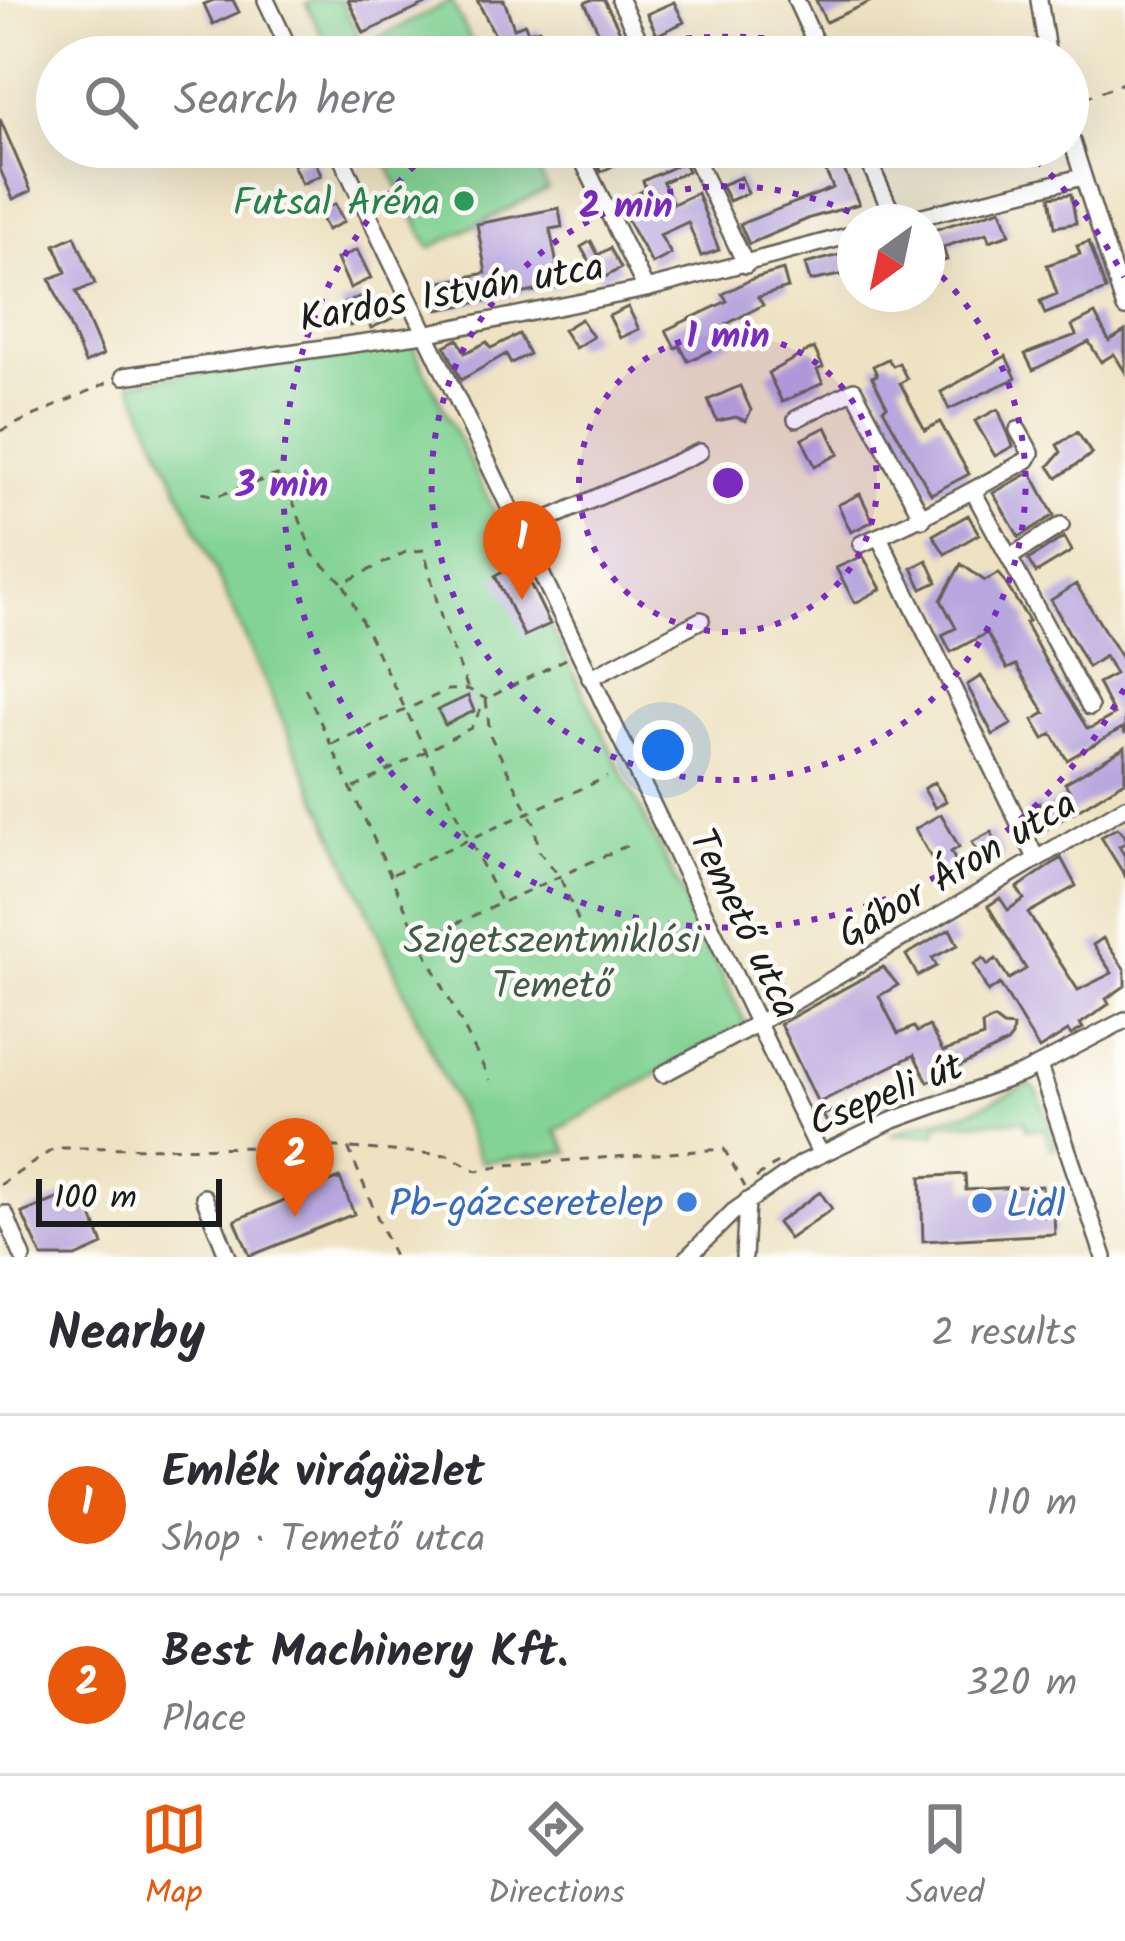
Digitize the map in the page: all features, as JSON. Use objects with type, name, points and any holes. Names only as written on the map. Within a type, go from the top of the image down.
[{"type":"street","points":[[266,0],[283,36]]},
{"type":"street","points":[[620,0],[637,36]]},
{"type":"street","points":[[796,0],[812,36]]},
{"type":"street","points":[[1039,0],[1045,36]]},
{"type":"street","name":"Temető utca","points":[[346,168],[820,1153]]},
{"type":"street","points":[[586,168],[646,289]]},
{"type":"street","points":[[700,168],[746,265]]},
{"type":"street","points":[[872,168],[889,204]]},
{"type":"street","points":[[1079,168],[1125,308]]},
{"type":"street","points":[[945,210],[1082,177]]},
{"type":"street","name":"Kardos István utca","points":[[124,376],[424,334],[646,289],[837,239]]},
{"type":"street","points":[[796,419],[854,390],[923,518]]},
{"type":"street","points":[[861,544],[923,518],[1030,457],[1018,430]]},
{"type":"street","points":[[519,532],[700,452]]},
{"type":"street","points":[[973,491],[1090,707]]},
{"type":"street","points":[[1010,557],[1061,525]]},
{"type":"street","points":[[880,539],[1036,858]]},
{"type":"street","points":[[590,678],[701,620]]},
{"type":"street","name":"Gábor Áron utca","points":[[663,1074],[1125,806]]},
{"type":"street","name":"Csepeli út","points":[[688,1257],[747,1201],[820,1153],[1039,1066],[1125,1020]]},
{"type":"street","points":[[1039,1066],[1104,1257]]},
{"type":"street","points":[[204,1197],[228,1257]]},
{"type":"street","points":[[744,1257],[747,1201]]},
{"type":"street","points":[[5,1214],[23,1257]]},
{"type":"path","points":[[1089,97],[1125,82]]},
{"type":"path","points":[[0,431],[124,376]]},
{"type":"path","points":[[202,493],[217,496],[277,475],[287,485],[314,555],[343,583],[502,904]]},
{"type":"path","points":[[343,583],[406,552],[424,550],[442,620],[468,689]]},
{"type":"path","points":[[352,788],[471,728],[486,700],[578,652]]},
{"type":"path","points":[[305,688],[490,1081]]},
{"type":"path","points":[[332,744],[448,690],[468,689],[486,700]]},
{"type":"path","points":[[486,700],[490,735],[529,812],[539,851],[560,877],[583,932]]},
{"type":"path","points":[[391,875],[607,777]]},
{"type":"path","points":[[421,940],[635,842]]},
{"type":"path","points":[[0,1185],[55,1148],[348,1148],[448,1155],[477,1172],[506,1165],[724,1149],[745,1187],[747,1201]]},
{"type":"path","points":[[348,1148],[394,1257]]},
{"type":"green space","points":[[341,0],[359,36],[322,36],[306,4]]},
{"type":"green space","points":[[451,1],[469,36],[382,36]]},
{"type":"green space","name":"Futsal Aréna","points":[[389,168],[537,168],[548,189],[430,248]]},
{"type":"green space","name":"Szigetszentmiklósi Temető","points":[[411,342],[746,1024],[556,1131],[569,1152],[481,1162],[131,383]]},
{"type":"green space","points":[[1029,1084],[1038,1092],[1057,1147],[1051,1148],[1044,1129],[1026,1129],[1024,1120],[937,1124],[936,1134],[890,1136],[966,1113]]},
{"type":"building","points":[[233,0],[239,12],[213,24],[204,4]]},
{"type":"building","points":[[348,0],[435,0],[364,33]]},
{"type":"building","points":[[477,0],[504,0],[514,28],[525,24],[528,32],[539,29],[541,36],[495,36]]},
{"type":"building","points":[[604,0],[622,36],[600,36],[585,3]]},
{"type":"building","points":[[816,0],[874,0],[826,22]]},
{"type":"building","points":[[674,2],[684,22],[657,35],[647,14]]},
{"type":"building","points":[[0,119],[31,191],[13,199],[0,169]]},
{"type":"building","points":[[294,168],[318,168],[321,175],[302,184]]},
{"type":"building","points":[[671,168],[687,168],[663,182],[673,204],[697,193],[719,250],[701,256],[688,222],[660,235],[671,254],[652,264],[618,204],[646,189],[643,181]]},
{"type":"building","points":[[824,168],[843,168],[859,204],[837,204],[837,210],[749,244],[740,224],[833,188]]},
{"type":"building","points":[[741,177],[748,193],[729,201],[721,185]]},
{"type":"building","points":[[1071,194],[1076,223],[1055,227],[1050,197]]},
{"type":"building","points":[[335,204],[344,222],[327,230],[318,212]]},
{"type":"building","points":[[559,208],[562,227],[550,229],[561,286],[438,310],[432,284],[486,273],[477,224]]},
{"type":"building","points":[[1001,209],[1010,234],[989,241],[987,233],[945,246],[945,226]]},
{"type":"building","points":[[75,236],[95,284],[76,292],[103,355],[85,363],[50,279],[66,272],[55,245]]},
{"type":"building","points":[[591,241],[598,255],[610,248],[621,268],[600,280],[581,247]]},
{"type":"building","points":[[1089,242],[1106,290],[1045,314],[1040,301],[1057,294],[1047,265],[1080,254],[1077,246]]},
{"type":"building","points":[[357,250],[371,278],[350,288],[337,259]]},
{"type":"building","points":[[837,256],[837,276],[810,281],[805,264]]},
{"type":"building","points":[[783,270],[788,288],[758,297],[763,305],[727,324],[734,340],[688,361],[680,346],[675,348],[666,330],[727,301],[723,294],[752,279]]},
{"type":"building","points":[[359,297],[364,309],[384,299],[393,318],[371,328],[366,318],[350,326],[341,305]]},
{"type":"building","points":[[628,307],[639,329],[620,338],[609,316]]},
{"type":"building","points":[[1095,314],[1109,341],[1125,331],[1125,372],[1114,354],[1101,362],[1089,342],[1033,370],[1025,354],[1076,335],[1072,326]]},
{"type":"building","points":[[581,319],[593,337],[575,348],[563,330]]},
{"type":"building","points":[[519,334],[529,354],[511,363],[506,354],[461,380],[445,346],[458,339],[465,353],[487,342],[491,348]]},
{"type":"building","points":[[814,348],[823,367],[817,370],[823,383],[782,402],[768,373]]},
{"type":"building","points":[[1006,356],[1016,378],[949,409],[941,392]]},
{"type":"building","points":[[888,359],[893,366],[899,363],[907,379],[900,383],[925,430],[940,422],[969,474],[931,494],[883,409],[887,406],[872,377],[877,375],[873,366]]},
{"type":"building","points":[[740,386],[751,410],[746,421],[736,417],[717,421],[708,400]]},
{"type":"building","points":[[998,409],[1013,446],[995,456],[975,421]]},
{"type":"building","points":[[826,427],[839,454],[815,466],[802,439]]},
{"type":"building","points":[[1077,432],[1092,454],[1057,478],[1049,466],[1061,452],[1057,445]]},
{"type":"building","points":[[1031,472],[1054,515],[1019,537],[993,493]]},
{"type":"building","points":[[860,494],[873,521],[851,532],[838,505]]},
{"type":"building","points":[[968,515],[979,534],[945,554],[933,535]]},
{"type":"building","points":[[1064,537],[1072,551],[1036,573],[1028,560]]},
{"type":"building","points":[[863,556],[881,589],[855,603],[836,568]]},
{"type":"building","points":[[927,560],[937,582],[922,589],[912,568]]},
{"type":"building","points":[[520,563],[550,624],[524,636],[495,576]]},
{"type":"building","points":[[961,564],[985,581],[999,573],[1029,621],[1025,623],[1047,664],[1091,728],[1114,715],[1098,683],[1115,674],[1105,656],[1088,667],[1051,600],[1076,584],[1125,664],[1125,734],[1122,728],[1067,760],[1052,734],[1044,739],[1033,720],[1045,713],[1016,665],[1007,669],[987,633],[951,652],[942,635],[956,628],[941,600]]},
{"type":"building","points":[[981,676],[1012,724],[993,735],[967,685]]},
{"type":"building","points":[[468,696],[474,711],[445,725],[438,710]]},
{"type":"building","points":[[1125,747],[1125,781],[1038,834],[1026,810],[1039,803],[1042,809],[1070,792],[1065,783]]},
{"type":"building","points":[[934,782],[946,801],[935,808],[924,789]]},
{"type":"building","points":[[941,814],[959,847],[951,852],[961,871],[944,880],[915,829]]},
{"type":"building","points":[[1117,828],[1125,836],[1125,843],[1119,846],[1125,856],[1125,876],[1101,837]]},
{"type":"building","points":[[991,832],[1005,856],[986,867],[972,842]]},
{"type":"building","points":[[1061,858],[1076,886],[1028,913],[1078,990],[1112,973],[1093,945],[1103,938],[1125,970],[1125,986],[1080,1024],[1083,1028],[1071,1035],[1068,1031],[1039,1049],[1000,984],[988,992],[974,964],[983,958],[988,965],[996,959],[1009,979],[1026,969],[988,906],[1000,898],[1008,910],[1024,899],[1017,888]]},
{"type":"building","points":[[950,929],[958,945],[932,958],[937,966],[918,976],[906,955]]},
{"type":"building","points":[[883,967],[898,985],[879,996],[898,1034],[929,1026],[943,1052],[983,1037],[982,1025],[994,1019],[1013,1027],[1012,1037],[928,1082],[914,1055],[818,1103],[780,1024]]},
{"type":"building","points":[[900,1084],[905,1095],[829,1126],[823,1115]]},
{"type":"building","name":"Lidl","points":[[965,1174],[966,1190],[1042,1186],[1044,1216],[1054,1215],[1055,1234],[923,1241],[921,1177]]},
{"type":"building","points":[[340,1178],[354,1214],[250,1256],[235,1220]]},
{"type":"building","points":[[82,1189],[103,1245],[76,1257],[42,1257],[22,1213]]},
{"type":"building","points":[[820,1192],[832,1209],[789,1239],[777,1223]]},
{"type":"place","name":"Futsal Aréna","points":[[464,201]]},
{"type":"place","name":"Emlék virágüzlet","points":[[522,600]]},
{"type":"place","name":"Pb-gázcseretelep","points":[[687,1202]]},
{"type":"place","name":"Lidl","points":[[982,1203]]},
{"type":"place","name":"Best Machinery Kft.","points":[[295,1217]]}]
